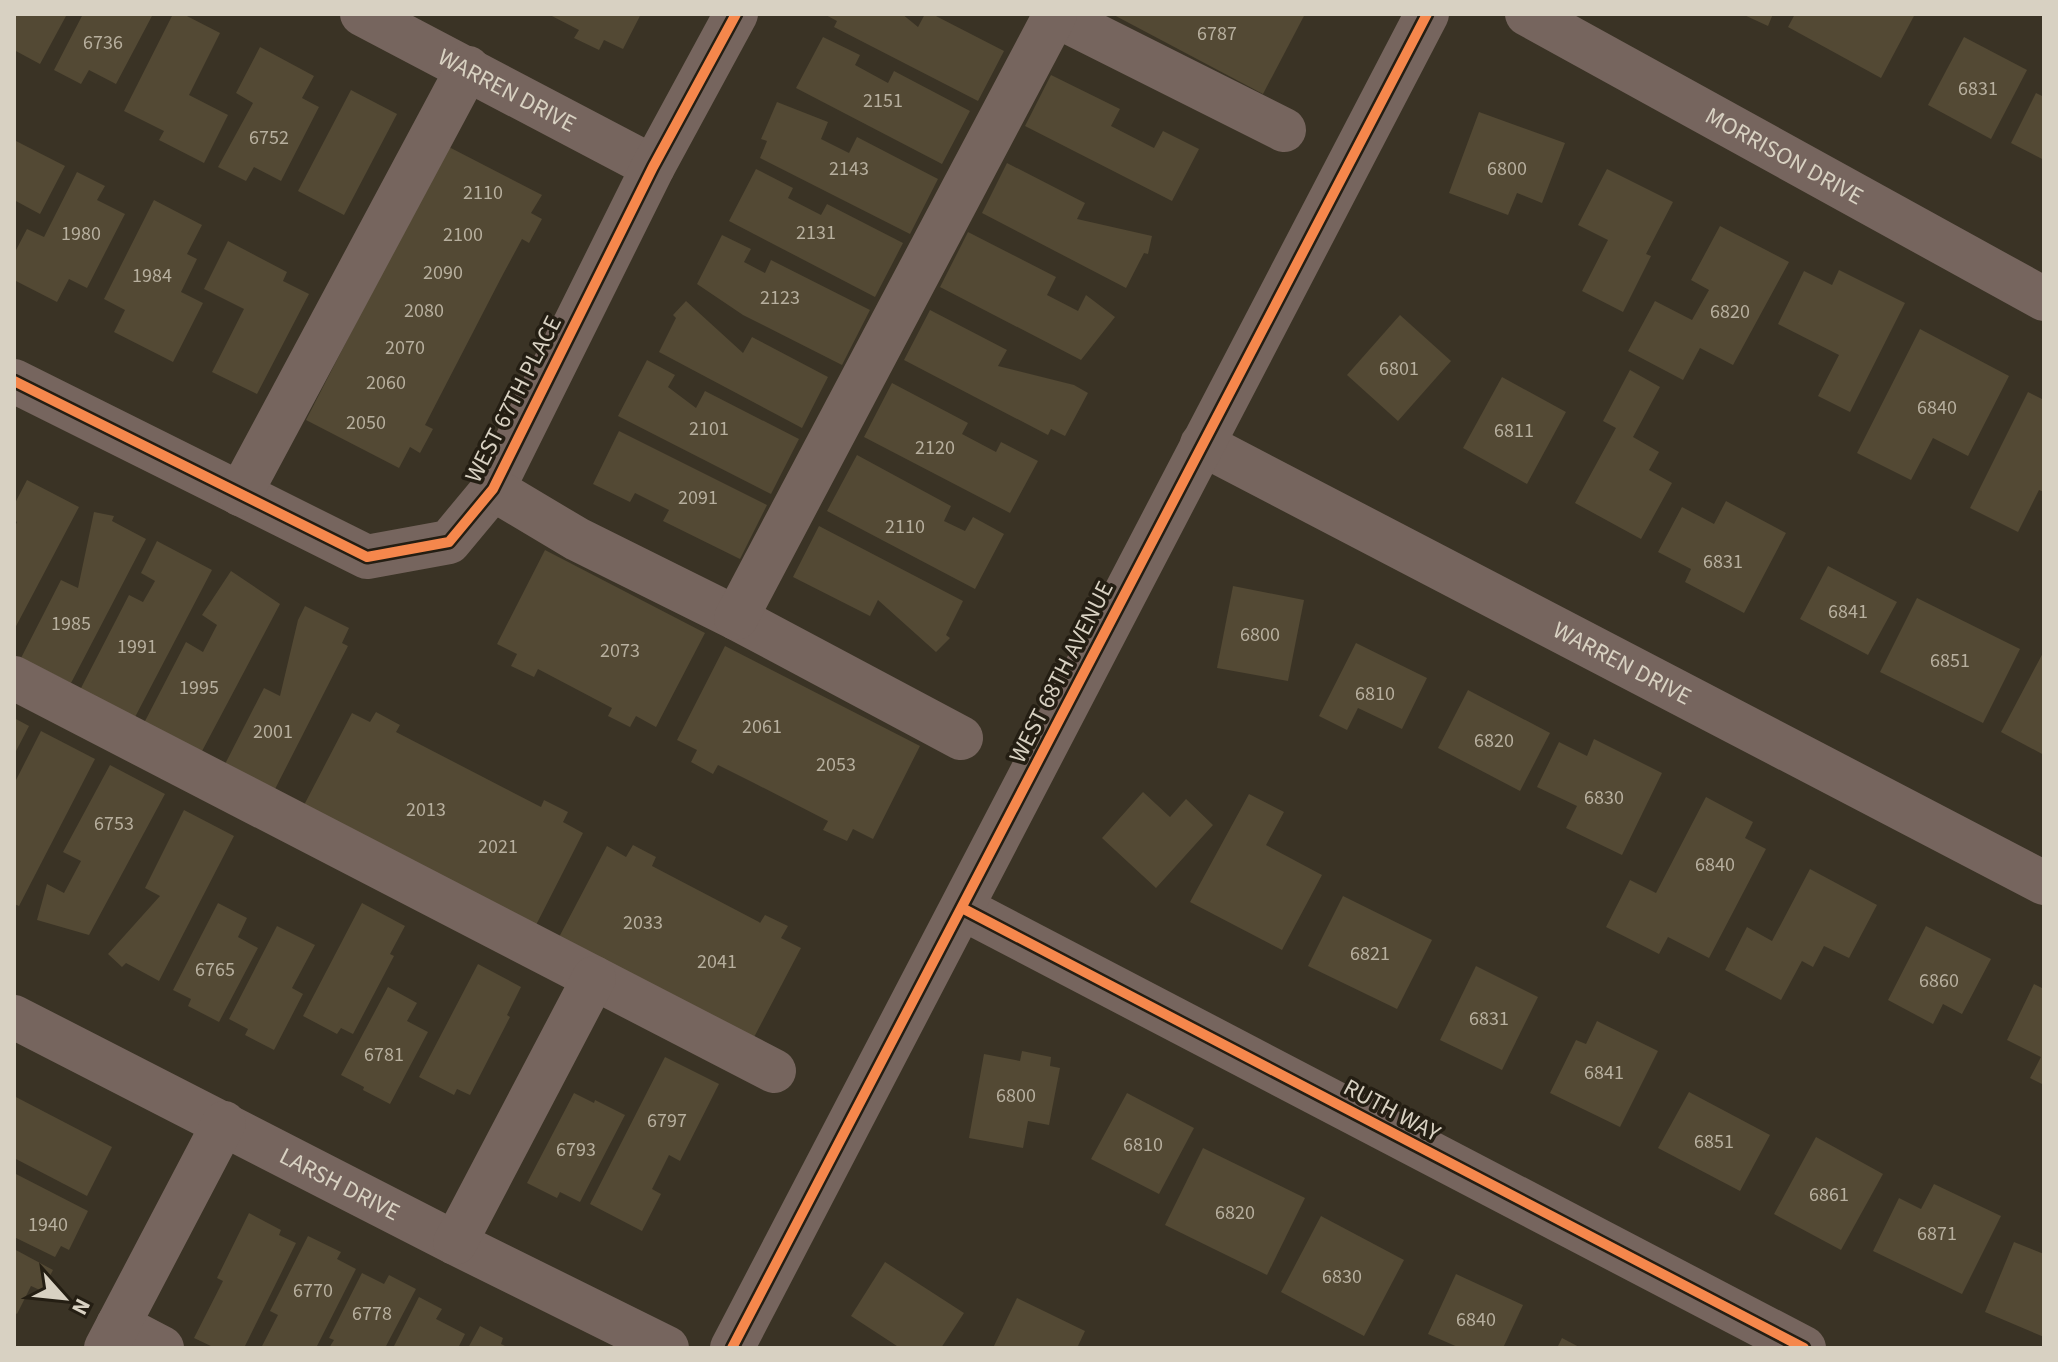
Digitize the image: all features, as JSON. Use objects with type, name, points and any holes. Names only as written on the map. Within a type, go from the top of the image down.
[{"type":"street","name":"WARREN DRIVE","points":[[362,14],[653,167]]},
{"type":"street","name":"WEST 67TH PLACE","points":[[14,381],[367,557],[449,542],[493,489],[653,167],[736,14]]},
{"type":"street","points":[[736,618],[1054,14],[1284,130]]},
{"type":"street","name":"WEST 68TH AVENUE","points":[[732,1348],[1427,14]]},
{"type":"street","name":"MORRISON DRIVE","points":[[1527,14],[2044,299]]},
{"type":"street","points":[[240,494],[468,68]]},
{"type":"street","name":"WARREN DRIVE","points":[[1202,444],[2044,883]]},
{"type":"street","points":[[493,489],[577,539],[736,618],[961,738]]},
{"type":"street","points":[[14,678],[774,1071]]},
{"type":"street","name":"RUTH WAY","points":[[962,908],[1804,1348]]},
{"type":"street","points":[[455,1243],[594,978]]},
{"type":"street","name":"LARSH DRIVE","points":[[14,1017],[667,1348]]},
{"type":"street","points":[[162,1348],[112,1337],[224,1123]]},
{"type":"building","points":[[14,14],[66,16],[40,64],[14,50]]},
{"type":"building","points":[[83,14],[153,14],[116,84],[89,70],[81,84],[54,70]]},
{"type":"building","points":[[173,14],[183,14],[220,33],[189,95],[228,115],[204,163],[159,140],[164,131],[124,111]]},
{"type":"building","points":[[548,14],[641,14],[623,49],[604,40],[599,50],[574,38],[579,30]]},
{"type":"building","points":[[824,14],[902,14],[918,27],[925,14],[932,14],[1004,51],[978,101],[834,27],[837,21]]},
{"type":"building","points":[[1112,14],[1305,14],[1263,94]]},
{"type":"building","points":[[1742,14],[1773,14],[1768,26]]},
{"type":"building","points":[[1795,14],[1915,14],[1881,78],[1788,27]]},
{"type":"building","points":[[823,37],[860,55],[855,65],[888,83],[894,71],[970,111],[942,164],[796,88]]},
{"type":"building","points":[[1964,37],[2027,70],[1991,139],[1928,105]]},
{"type":"building","points":[[260,47],[314,76],[302,98],[319,107],[281,181],[254,167],[246,181],[218,167],[253,103],[236,93]]},
{"type":"building","points":[[1051,75],[1120,109],[1111,126],[1154,148],[1163,131],[1199,149],[1172,201],[1025,126]]},
{"type":"building","points":[[351,90],[397,114],[344,215],[298,191]]},
{"type":"building","points":[[2036,93],[2044,97],[2044,160],[2011,143]]},
{"type":"building","points":[[777,102],[828,122],[821,139],[849,153],[857,137],[938,179],[910,234],[760,158],[767,141],[761,139]]},
{"type":"building","points":[[1479,112],[1565,143],[1542,203],[1517,193],[1508,215],[1449,193]]},
{"type":"building","points":[[16,141],[65,166],[40,214],[14,200]]},
{"type":"building","points":[[447,146],[542,195],[531,213],[542,219],[529,243],[522,239],[501,278],[425,425],[433,429],[420,453],[410,447],[399,468],[306,420]]},
{"type":"building","points":[[1007,163],[1085,203],[1077,219],[1152,236],[1148,254],[1144,253],[1126,288],[982,213]]},
{"type":"building","points":[[756,169],[793,188],[788,198],[821,215],[827,204],[903,243],[875,297],[729,221]]},
{"type":"building","points":[[1607,169],[1673,202],[1646,254],[1651,256],[1623,312],[1582,291],[1608,240],[1578,225]]},
{"type":"building","points":[[77,172],[105,186],[97,200],[125,214],[87,288],[69,279],[57,302],[14,280],[14,254],[27,229],[44,237]]},
{"type":"building","points":[[154,200],[202,225],[187,254],[197,259],[181,292],[203,303],[173,362],[114,332],[125,310],[104,299]]},
{"type":"building","points":[[1720,226],[1789,262],[1733,365],[1700,348],[1683,380],[1628,351],[1655,301],[1692,320],[1709,290],[1691,280]]},
{"type":"building","points":[[968,232],[1056,277],[1047,295],[1078,311],[1086,295],[1115,317],[1081,360],[940,287]]},
{"type":"building","points":[[722,235],[751,249],[744,262],[765,273],[771,260],[870,310],[842,365],[743,315],[697,284]]},
{"type":"building","points":[[228,241],[287,272],[283,281],[309,294],[257,394],[212,372],[244,309],[204,289]]},
{"type":"building","points":[[1839,270],[1905,303],[1850,412],[1818,396],[1839,355],[1778,324],[1804,271],[1832,285]]},
{"type":"building","points":[[686,301],[743,353],[752,337],[828,377],[802,428],[659,352],[676,318],[673,315]]},
{"type":"building","points":[[930,310],[1007,350],[998,366],[1074,385],[1088,393],[1065,436],[1051,429],[1048,435],[904,360]]},
{"type":"building","points":[[1400,315],[1451,361],[1398,421],[1347,375]]},
{"type":"building","points":[[1920,329],[2009,376],[1968,456],[1933,438],[1911,480],[1857,453]]},
{"type":"building","points":[[647,360],[675,375],[668,387],[696,408],[705,391],[799,439],[771,494],[618,416]]},
{"type":"building","points":[[1630,370],[1660,387],[1633,437],[1659,452],[1649,470],[1672,483],[1641,539],[1575,503],[1616,428],[1603,421]]},
{"type":"building","points":[[1502,377],[1566,412],[1527,484],[1463,448]]},
{"type":"building","points":[[892,383],[968,423],[962,434],[996,452],[1001,442],[1038,461],[1010,513],[864,437]]},
{"type":"building","points":[[2028,392],[2044,400],[2044,492],[2039,490],[2018,532],[1970,508]]},
{"type":"building","points":[[619,431],[767,505],[740,559],[663,521],[669,510],[635,493],[630,502],[593,484]]},
{"type":"building","points":[[857,455],[951,506],[944,521],[965,531],[973,517],[1004,534],[975,589],[827,511]]},
{"type":"building","points":[[27,480],[79,507],[14,630],[14,528],[17,522],[14,520],[14,505]]},
{"type":"building","points":[[1726,501],[1786,533],[1744,613],[1685,582],[1691,569],[1658,552],[1682,507],[1714,524]]},
{"type":"building","points":[[94,512],[114,516],[112,521],[146,539],[71,683],[21,658],[61,580],[78,588]]},
{"type":"building","points":[[819,526],[963,601],[946,635],[950,638],[936,652],[878,600],[870,616],[793,577]]},
{"type":"building","points":[[157,541],[212,570],[134,719],[80,690],[129,595],[143,602],[155,581],[141,573]]},
{"type":"building","points":[[545,550],[705,633],[656,727],[636,716],[630,727],[608,716],[612,708],[538,669],[534,677],[511,666],[517,654],[497,644]]},
{"type":"building","points":[[1828,566],[1897,602],[1868,655],[1800,619]]},
{"type":"building","points":[[231,571],[280,604],[201,753],[144,723],[186,642],[203,652],[217,625],[202,615]]},
{"type":"building","points":[[1233,586],[1304,600],[1288,681],[1217,668]]},
{"type":"building","points":[[1917,598],[2020,649],[1983,723],[1880,672]]},
{"type":"building","points":[[305,606],[349,628],[342,643],[348,646],[274,791],[224,766],[264,688],[280,696],[298,620]]},
{"type":"building","points":[[1356,643],[1427,678],[1402,729],[1358,708],[1347,730],[1319,716]]},
{"type":"building","points":[[725,646],[920,746],[873,839],[853,829],[847,841],[823,830],[828,821],[754,783],[718,765],[713,774],[691,762],[697,750],[677,740]]},
{"type":"building","points":[[2044,651],[2044,755],[2001,732]]},
{"type":"building","points":[[1468,690],[1550,733],[1520,791],[1438,748]]},
{"type":"building","points":[[376,712],[400,725],[396,732],[541,807],[544,800],[568,812],[563,822],[583,833],[535,927],[303,807],[352,713],[370,722]]},
{"type":"building","points":[[14,718],[29,726],[14,755]]},
{"type":"building","points":[[41,731],[95,759],[19,906],[14,904],[14,784]]},
{"type":"building","points":[[1594,739],[1662,773],[1622,855],[1566,828],[1577,806],[1537,787],[1559,742],[1587,756]]},
{"type":"building","points":[[110,765],[165,794],[89,935],[37,920],[47,884],[64,893],[81,861],[63,852]]},
{"type":"building","points":[[1143,792],[1170,817],[1186,799],[1213,825],[1156,888],[1102,838]]},
{"type":"building","points":[[1249,794],[1284,812],[1266,845],[1322,875],[1282,950],[1190,902]]},
{"type":"building","points":[[1706,797],[1753,822],[1745,838],[1766,849],[1709,958],[1668,937],[1659,954],[1606,927],[1630,880],[1656,893]]},
{"type":"building","points":[[184,810],[234,836],[159,981],[126,963],[122,967],[108,954],[160,896],[145,888]]},
{"type":"building","points":[[633,845],[656,857],[652,866],[760,923],[765,915],[788,926],[781,938],[801,948],[752,1041],[558,939],[607,846],[626,857]]},
{"type":"building","points":[[1810,869],[1877,905],[1849,958],[1824,946],[1813,967],[1802,961],[1781,1000],[1725,970],[1747,927],[1772,941]]},
{"type":"building","points":[[1343,896],[1432,940],[1397,1009],[1308,966]]},
{"type":"building","points":[[218,903],[247,918],[238,937],[258,948],[219,1022],[188,1006],[191,999],[173,990]]},
{"type":"building","points":[[362,903],[405,926],[390,954],[394,956],[353,1034],[341,1028],[337,1034],[303,1016]]},
{"type":"building","points":[[277,926],[315,945],[292,988],[303,994],[274,1050],[245,1035],[248,1029],[229,1019]]},
{"type":"building","points":[[1926,926],[1991,959],[1962,1014],[1943,1004],[1933,1024],[1888,1000]]},
{"type":"building","points":[[478,964],[521,987],[507,1015],[510,1017],[470,1095],[457,1089],[454,1095],[419,1077]]},
{"type":"building","points":[[1476,966],[1538,997],[1502,1070],[1440,1040]]},
{"type":"building","points":[[2034,984],[2044,989],[2044,1085],[2030,1078],[2041,1057],[2007,1040]]},
{"type":"building","points":[[388,987],[417,1003],[407,1021],[428,1032],[390,1104],[341,1075]]},
{"type":"building","points":[[1597,1021],[1658,1051],[1620,1127],[1550,1093],[1576,1040],[1586,1044]]},
{"type":"building","points":[[1022,1051],[1051,1057],[1050,1066],[1060,1068],[1049,1125],[1028,1121],[1023,1148],[969,1138],[984,1054],[1020,1061]]},
{"type":"building","points":[[665,1057],[719,1084],[680,1161],[669,1155],[652,1189],[661,1194],[642,1231],[590,1204]]},
{"type":"building","points":[[1689,1092],[1770,1135],[1740,1191],[1658,1148]]},
{"type":"building","points":[[574,1093],[625,1115],[580,1202],[560,1192],[557,1198],[527,1183]]},
{"type":"building","points":[[1127,1093],[1194,1128],[1159,1194],[1091,1159]]},
{"type":"building","points":[[14,1096],[112,1147],[87,1196],[14,1158]]},
{"type":"building","points":[[1816,1137],[1883,1174],[1841,1250],[1774,1214]]},
{"type":"building","points":[[1203,1148],[1305,1198],[1267,1275],[1165,1225]]},
{"type":"building","points":[[14,1173],[88,1211],[69,1250],[61,1246],[55,1257],[14,1237]]},
{"type":"building","points":[[1934,1184],[2001,1216],[1962,1294],[1873,1251],[1899,1198],[1921,1209]]},
{"type":"building","points":[[249,1213],[281,1230],[279,1235],[296,1243],[244,1348],[215,1348],[194,1338],[223,1281],[217,1278]]},
{"type":"building","points":[[1321,1216],[1404,1260],[1364,1336],[1281,1292]]},
{"type":"building","points":[[308,1236],[341,1252],[337,1259],[356,1269],[316,1348],[261,1348],[278,1315],[270,1311]]},
{"type":"building","points":[[2014,1242],[2044,1254],[2044,1337],[1985,1312]]},
{"type":"building","points":[[14,1249],[53,1270],[42,1291],[31,1286],[17,1314],[14,1312]]},
{"type":"building","points":[[885,1262],[964,1313],[941,1348],[900,1348],[851,1316]]},
{"type":"building","points":[[362,1273],[384,1284],[389,1275],[416,1289],[385,1348],[329,1348],[334,1340],[329,1338]]},
{"type":"building","points":[[1456,1274],[1523,1305],[1503,1348],[1460,1348],[1428,1334]]},
{"type":"building","points":[[419,1297],[442,1309],[436,1319],[465,1334],[458,1348],[393,1348]]},
{"type":"building","points":[[1017,1298],[1085,1331],[1077,1348],[993,1348]]},
{"type":"building","points":[[480,1326],[503,1338],[501,1344],[509,1348],[468,1348]]},
{"type":"building","points":[[1562,1338],[1581,1348],[1557,1348]]},
{"type":"cycle path","points":[[14,381],[367,557],[449,542],[493,489],[653,167],[736,14]]},
{"type":"cycle path","points":[[732,1348],[1427,14]]},
{"type":"cycle path","points":[[962,908],[1804,1348]]}]
